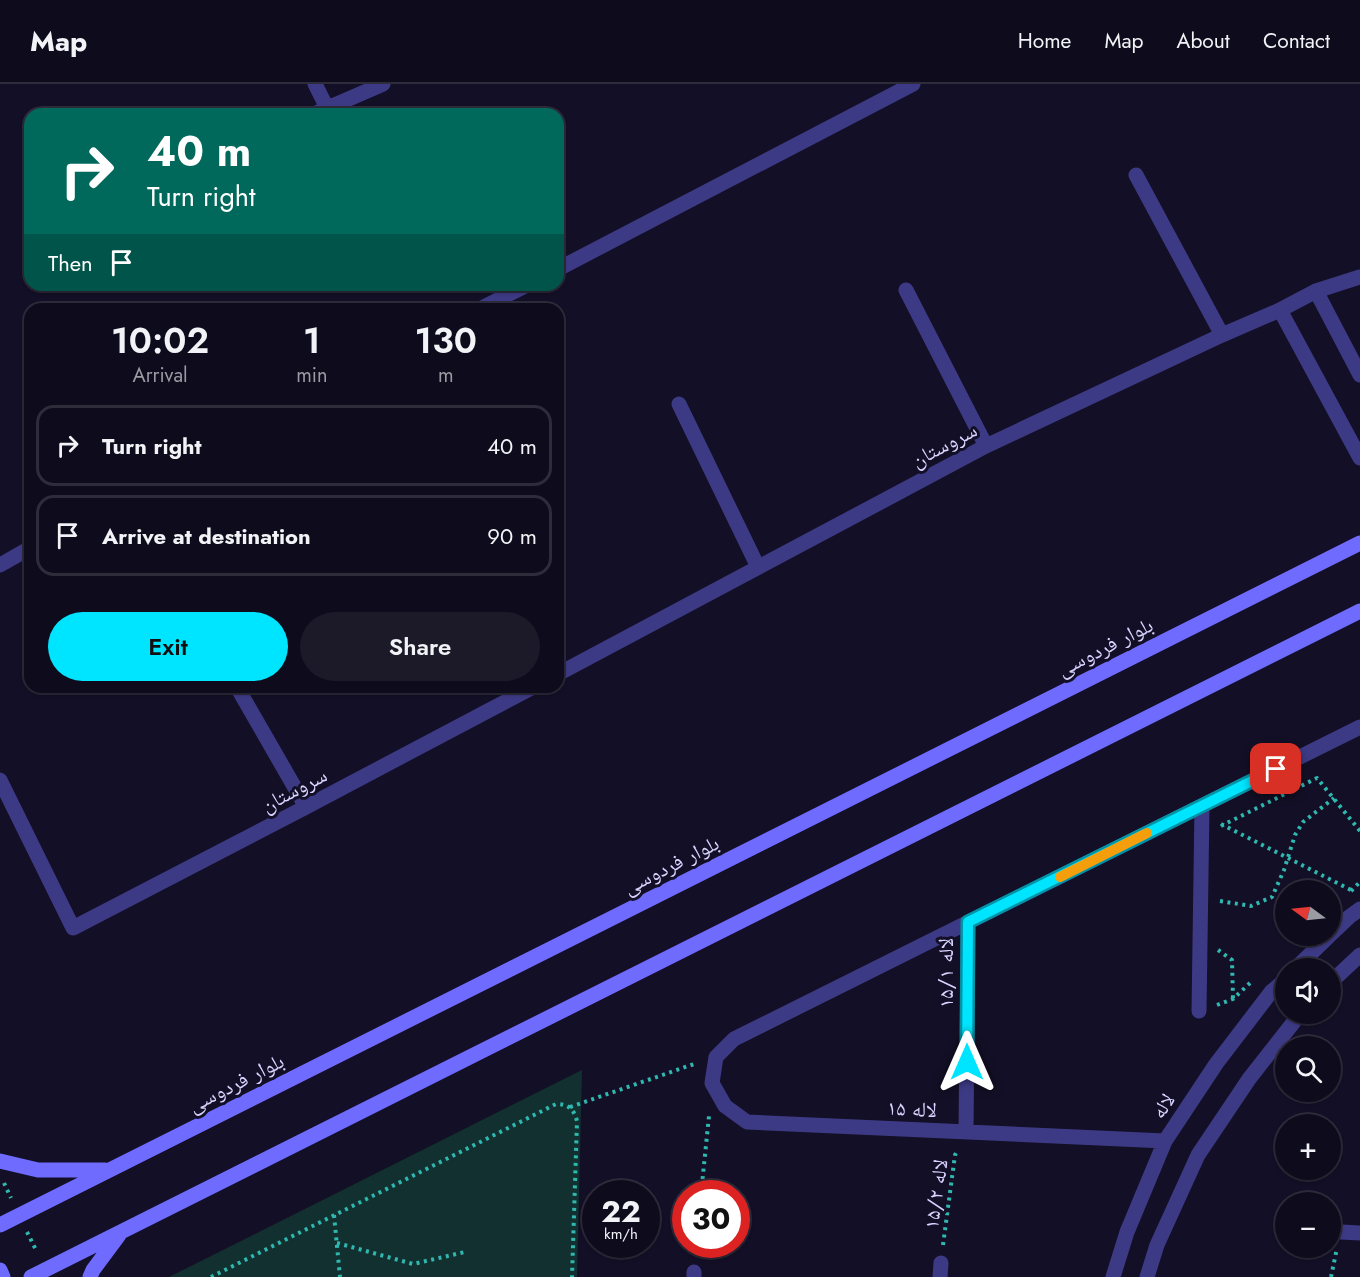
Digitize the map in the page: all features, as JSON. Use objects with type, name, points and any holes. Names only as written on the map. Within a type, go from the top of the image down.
[{"type":"main road","name":"بلوار فردوسی","points":[[0,1225],[1360,543]]},
{"type":"main road","points":[[31,1277],[1360,611]]},
{"type":"main road","points":[[0,1161],[38,1170],[108,1170]]},
{"type":"main road","points":[[90,1277],[121,1232]]},
{"type":"main road","points":[[0,1270],[3,1277]]},
{"type":"street","points":[[315,84],[320,108]]},
{"type":"street","points":[[328,108],[383,84]]},
{"type":"street","points":[[564,266],[913,84]]},
{"type":"street","points":[[1136,175],[1222,335]]},
{"type":"street","name":"سروستان","points":[[564,671],[986,446],[1280,310],[1316,291],[1360,277]]},
{"type":"street","points":[[492,303],[515,291]]},
{"type":"street","points":[[906,291],[986,446]]},
{"type":"street","points":[[1316,291],[1360,375]]},
{"type":"street","points":[[1280,310],[1360,458]]},
{"type":"street","points":[[679,404],[758,567]]},
{"type":"street","points":[[0,565],[24,551]]},
{"type":"street","points":[[240,693],[306,807]]},
{"type":"street","name":"سروستان","points":[[0,780],[73,928],[520,693]]},
{"type":"street","points":[[712,1083],[716,1057],[734,1039],[1360,727]]},
{"type":"street","points":[[1199,1011],[1208,803]]},
{"type":"street","points":[[1341,925],[1349,917],[1358,902]]},
{"type":"street","name":"لاله ۱۵/۱","points":[[966,1132],[968,922]]},
{"type":"street","points":[[1306,958],[1319,946]]},
{"type":"street","points":[[1341,973],[1360,955]]},
{"type":"street","name":"لاله","points":[[1113,1277],[1128,1232],[1165,1141],[1216,1064],[1275,989]]},
{"type":"street","points":[[1147,1277],[1157,1245],[1198,1155],[1250,1079],[1292,1024]]},
{"type":"street","name":"لاله ۱۵","points":[[712,1083],[725,1106],[747,1122],[1165,1141]]},
{"type":"street","points":[[1341,1233],[1360,1233]]},
{"type":"path","points":[[1221,825],[1317,778],[1360,831]]},
{"type":"path","points":[[1218,910],[1219,900],[1251,906],[1272,897],[1295,835],[1303,822],[1334,798]]},
{"type":"path","points":[[1208,803],[1221,825],[1221,836]]},
{"type":"path","points":[[1221,825],[1351,890],[1358,902]]},
{"type":"path","points":[[1217,949],[1232,960],[1233,999]]},
{"type":"path","points":[[570,1107],[716,1057]]},
{"type":"path","points":[[702,1180],[712,1083]]},
{"type":"path","points":[[211,1277],[556,1104],[563,1104],[570,1107],[577,1121],[572,1277]]},
{"type":"path","name":"لاله ۱۵/۲","points":[[940,1270],[956,1155],[966,1132]]},
{"type":"path","points":[[334,1215],[340,1277]]},
{"type":"path","points":[[336,1243],[413,1264],[465,1252]]},
{"type":"path","points":[[1330,1277],[1335,1258]]},
{"type":"green space","points":[[582,1070],[577,1277],[169,1277]]},
{"type":"slow traffic","points":[[1060,877],[1147,833]]},
{"type":"route","points":[[967,1062],[968,922],[1276,769]]}]
